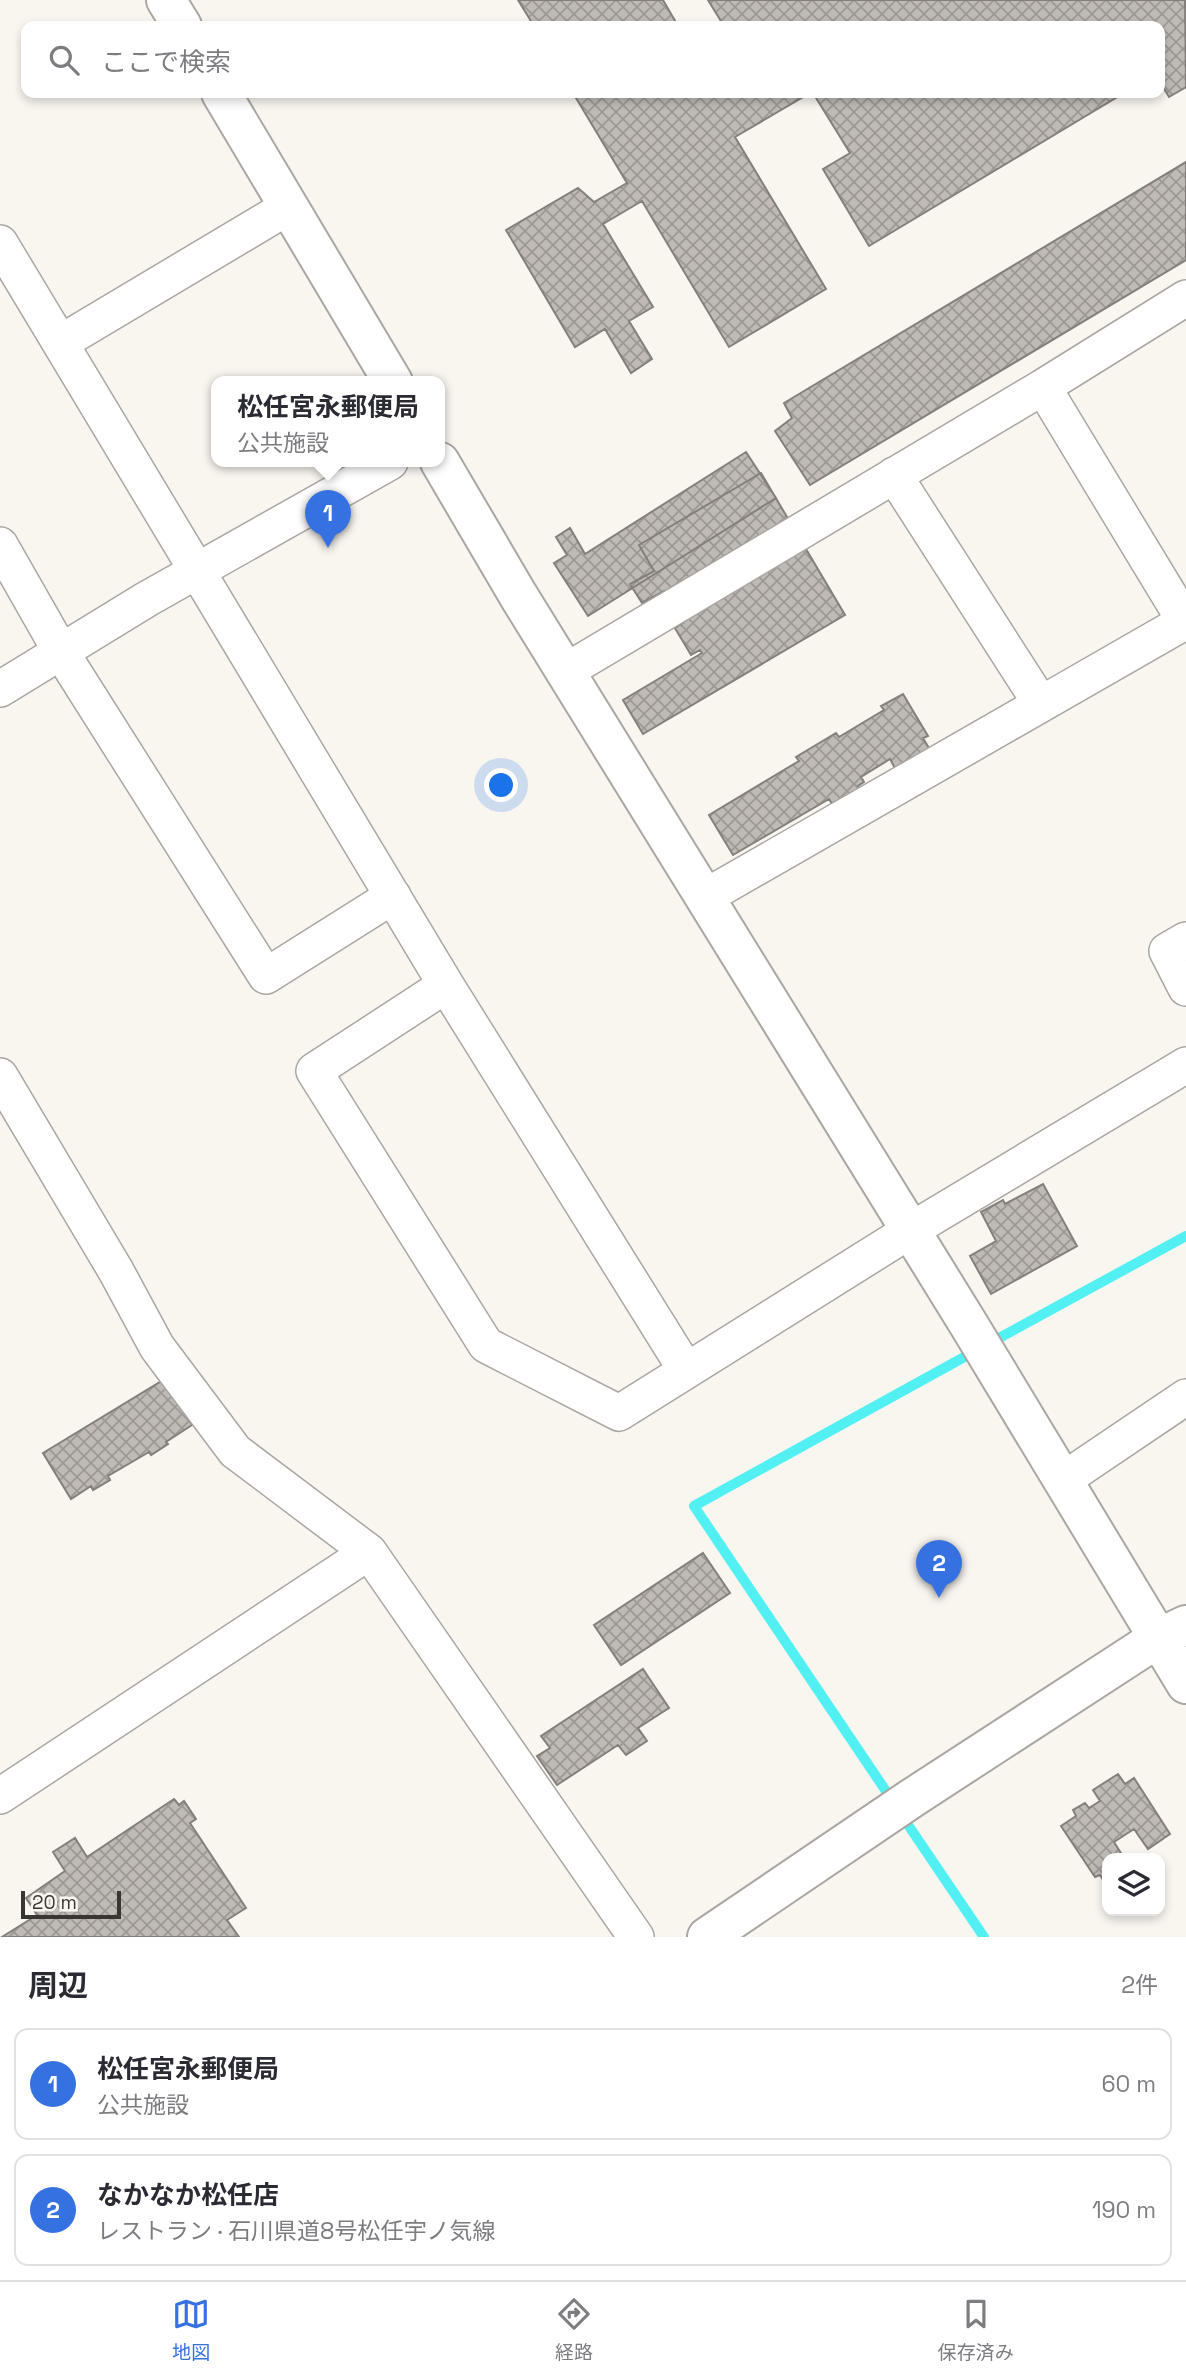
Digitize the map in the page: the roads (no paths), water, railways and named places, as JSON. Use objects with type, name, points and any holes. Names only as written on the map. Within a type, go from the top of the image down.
[{"type":"street","points":[[166,0],[179,21]]},
{"type":"street","points":[[224,98],[389,376]]},
{"type":"street","points":[[60,343],[288,207]]},
{"type":"street","points":[[0,243],[446,985],[686,1370]]},
{"type":"street","points":[[566,671],[1043,387],[1186,298]]},
{"type":"street","points":[[705,897],[1186,622],[1043,387]]},
{"type":"street","points":[[0,689],[198,570],[381,467]]},
{"type":"street","points":[[443,467],[1063,1480],[1172,1631],[1186,1684]]},
{"type":"street","points":[[894,475],[1041,704]]},
{"type":"street","points":[[0,545],[61,652],[266,976],[393,896]]},
{"type":"street","points":[[1186,940],[1167,951],[1186,988]]},
{"type":"street","points":[[446,985],[314,1071],[486,1345],[619,1413],[911,1230],[1186,1065]]},
{"type":"street","points":[[0,1076],[116,1271],[157,1347],[235,1451],[369,1552],[636,1937]]},
{"type":"street","points":[[1063,1480],[1186,1397]]},
{"type":"street","points":[[0,1796],[369,1552]]},
{"type":"street","points":[[707,1937],[899,1808],[1172,1631],[1186,1613]]},
{"type":"waterway","points":[[990,1343],[1186,1236]]},
{"type":"waterway","points":[[894,1803],[694,1506],[977,1350]]},
{"type":"waterway","points":[[902,1816],[984,1937]]},
{"type":"place","name":"松任宮永郵便局","points":[[328,548]]},
{"type":"place","name":"なかなか松任店","points":[[939,1598]]}]
